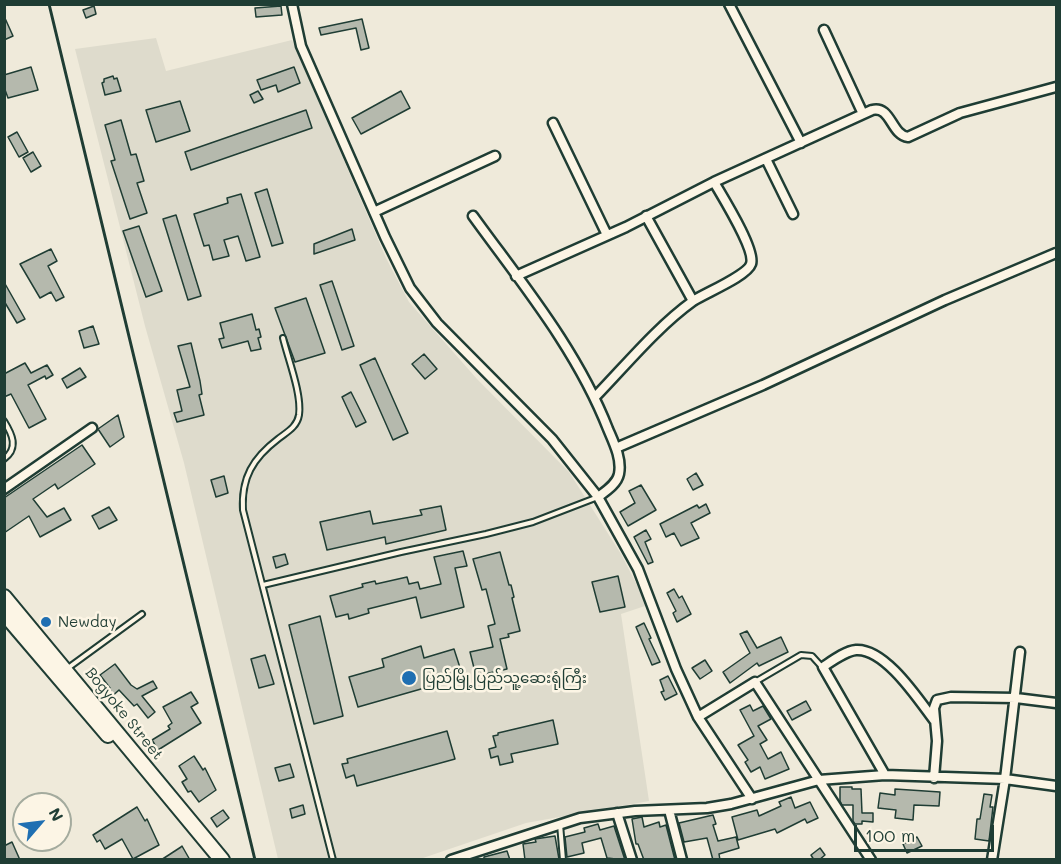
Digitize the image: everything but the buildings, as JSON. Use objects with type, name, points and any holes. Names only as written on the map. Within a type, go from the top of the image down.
[{"type":"main road","name":"Bogyoke Street","points":[[6,606],[142,769],[187,829],[218,857]]},
{"type":"street","points":[[292,4],[302,45],[399,267],[422,306],[552,439],[598,497],[638,569],[676,669],[698,717],[752,799]]},
{"type":"street","points":[[729,4],[801,143]]},
{"type":"street","points":[[824,30],[863,114]]},
{"type":"street","points":[[516,276],[874,109],[881,110],[899,134],[908,137],[978,106],[1056,87]]},
{"type":"street","points":[[553,123],[607,235]]},
{"type":"street","points":[[374,212],[495,156]]},
{"type":"street","points":[[766,159],[793,214]]},
{"type":"street","points":[[595,398],[657,333],[693,301],[742,274],[751,263],[752,258],[745,240],[714,182]]},
{"type":"street","points":[[473,216],[571,353],[595,398],[619,460],[619,474],[611,487],[598,497]]},
{"type":"street","points":[[646,216],[693,301]]},
{"type":"street","points":[[616,448],[763,385],[945,300],[1056,253]]},
{"type":"street","points":[[4,489],[92,428]]},
{"type":"street","points":[[885,775],[823,668],[852,651],[860,650],[876,656],[895,672],[934,720]]},
{"type":"street","points":[[992,860],[1016,698],[1020,652]]},
{"type":"street","points":[[698,717],[755,682],[871,860]]},
{"type":"street","points":[[934,778],[936,741],[934,704],[940,698],[1016,698],[1056,703]]},
{"type":"street","points":[[451,860],[580,818],[617,813],[707,808],[752,799],[819,780],[885,775],[1005,779],[1056,786]]},
{"type":"street","points":[[669,810],[682,860]]},
{"type":"street","points":[[617,813],[632,860]]},
{"type":"lane","points":[[283,338],[297,394],[298,418],[296,424],[253,463],[246,476],[242,494],[248,530],[333,860]]},
{"type":"lane","points":[[4,421],[13,436],[14,443],[9,456],[4,459]]},
{"type":"lane","points":[[263,585],[533,522],[598,497]]},
{"type":"lane","points":[[62,672],[142,614]]},
{"type":"lane","points":[[755,682],[801,655],[812,656],[823,668]]},
{"type":"lane","points":[[560,824],[563,860]]},
{"type":"shaded area","points":[[156,38],[166,71],[292,40],[386,258],[409,302],[477,379],[569,472],[621,554],[639,589],[645,606],[621,614],[649,801],[526,823],[420,859],[278,859],[184,463],[145,326],[75,49]]},
{"type":"railway","points":[[49,4],[255,860]]},
{"type":"place","name":"Newday","points":[[46,622]]},
{"type":"place","name":"ပြည်မြို့ပြည်သူ့ဆေးရုံကြီး","points":[[409,678]]}]
